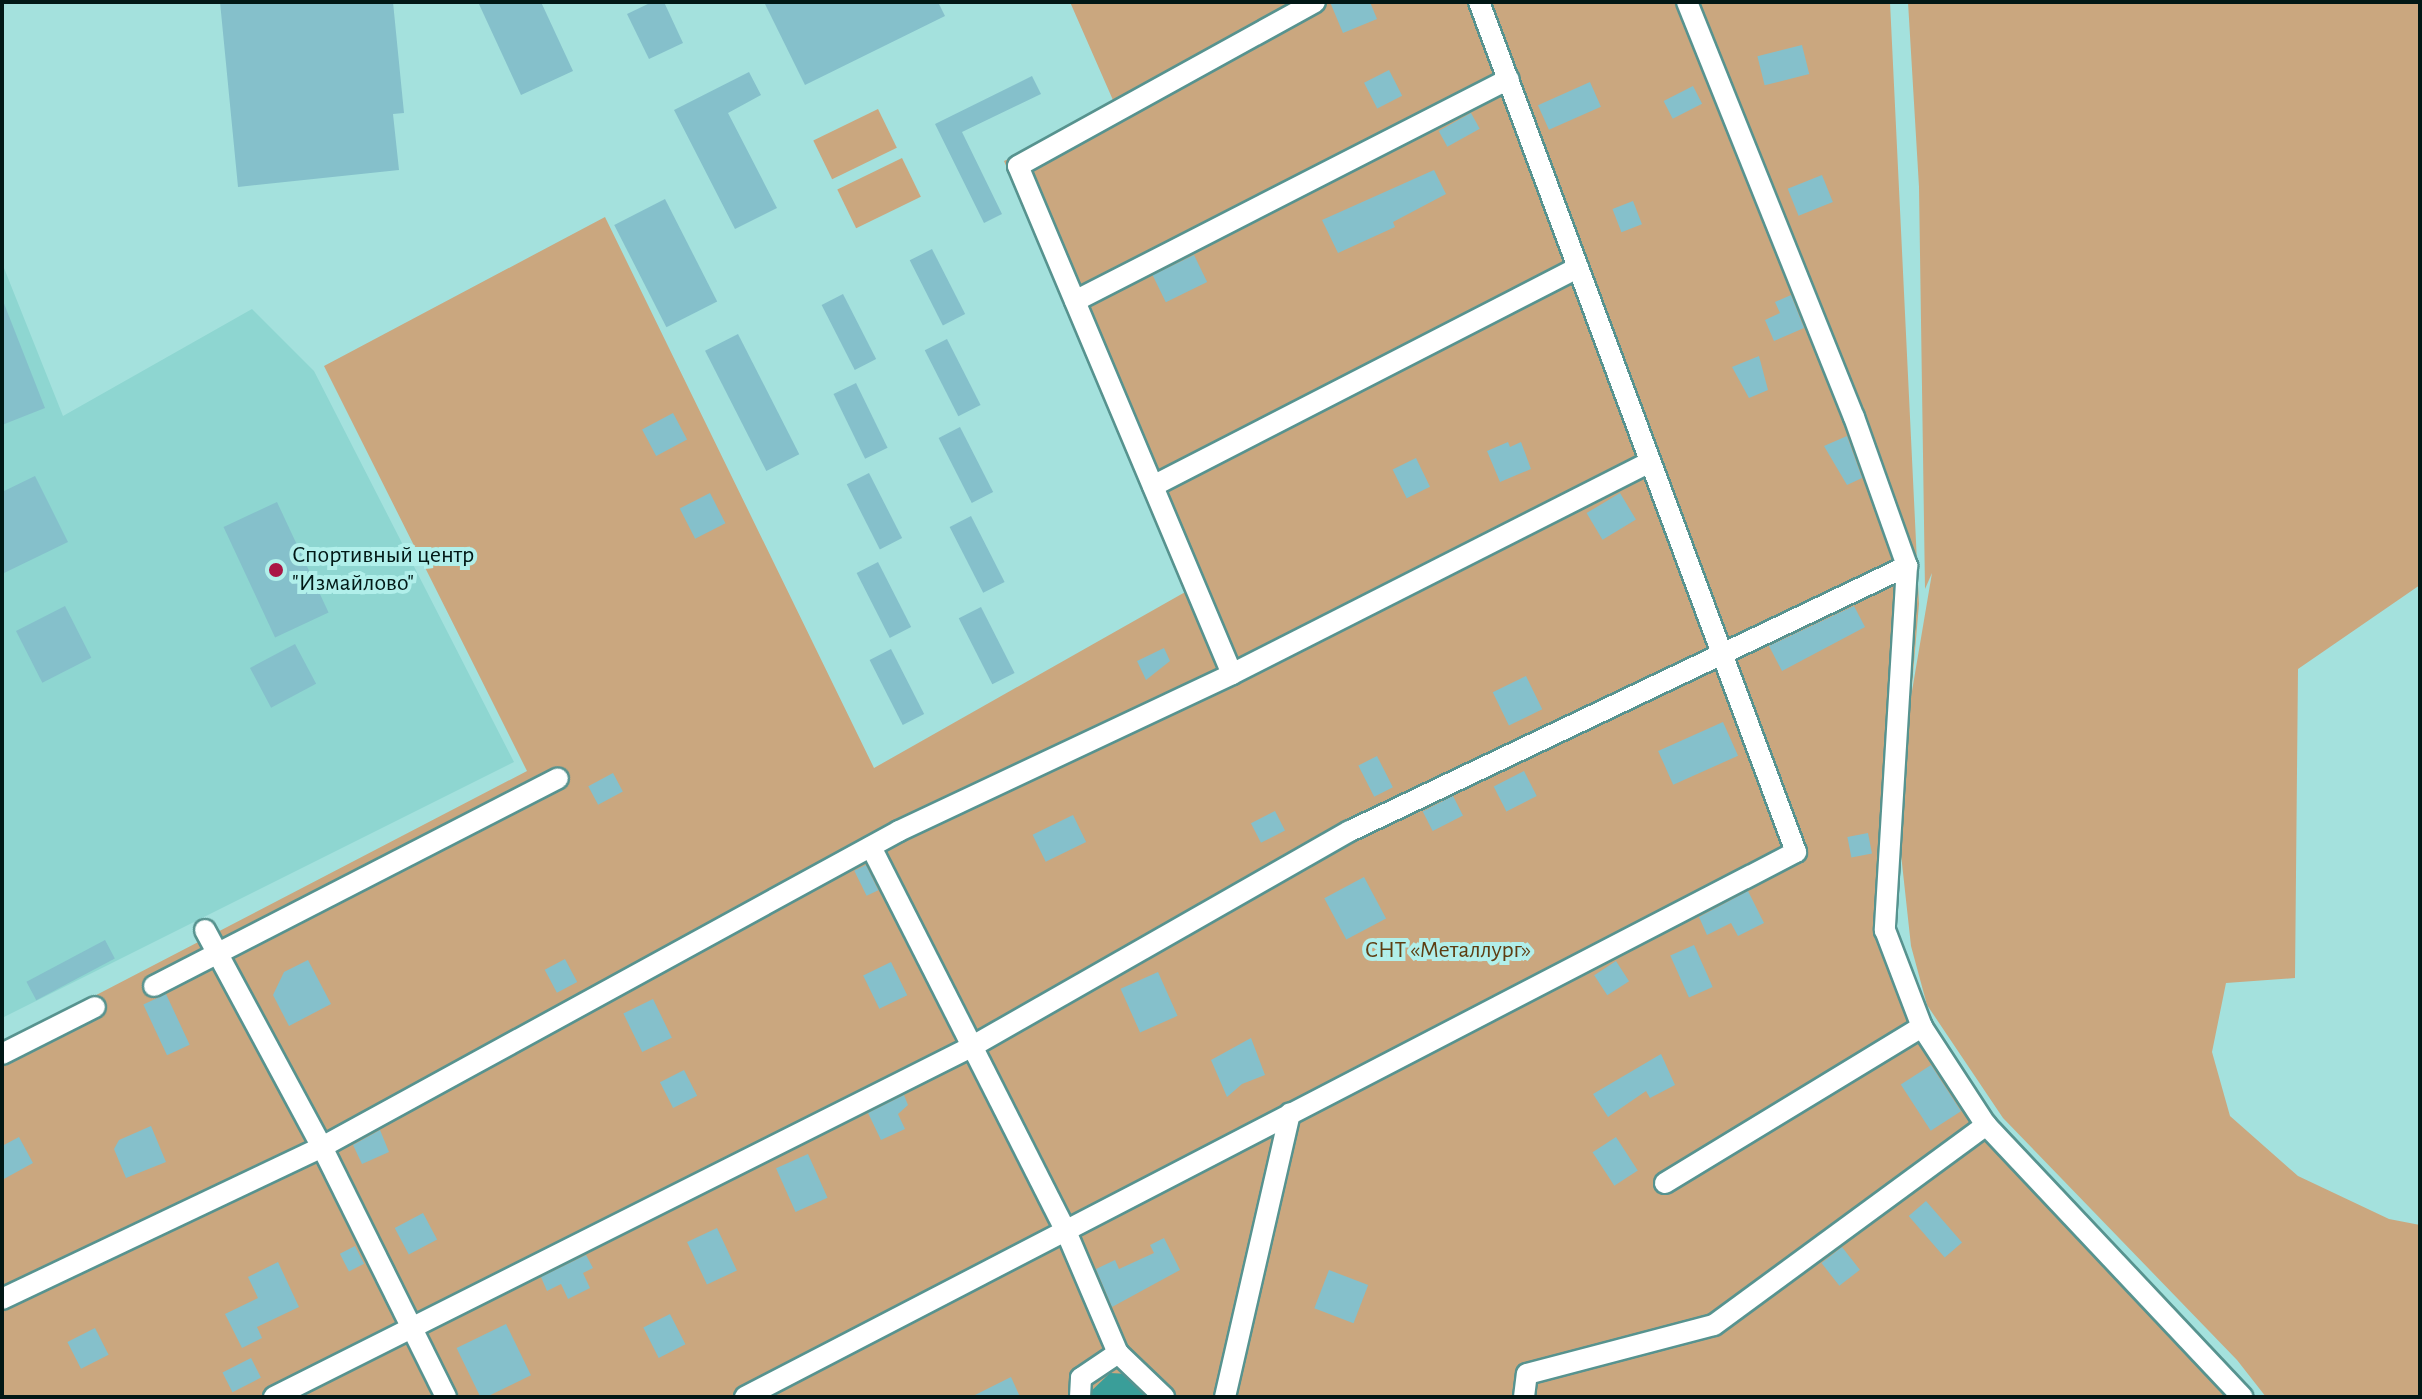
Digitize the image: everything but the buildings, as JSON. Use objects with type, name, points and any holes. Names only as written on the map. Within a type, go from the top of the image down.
[{"type":"street","points":[[1232,674],[1018,166],[1315,2]]},
{"type":"street","points":[[745,1397],[1796,852],[1479,2]]},
{"type":"street","points":[[1687,2],[1854,417],[1907,566],[1885,930],[1922,1027],[1986,1125],[2242,1397]]},
{"type":"street","points":[[1075,301],[1509,79]]},
{"type":"street","points":[[1153,486],[1578,268]]},
{"type":"street","points":[[2,1299],[322,1147],[871,847],[1232,674],[1649,462]]},
{"type":"street","points":[[274,1397],[413,1330],[971,1047],[1350,831],[1725,656],[1907,566]]},
{"type":"street","points":[[154,986],[558,778]]},
{"type":"street","points":[[871,847],[1065,1229],[1118,1353],[1164,1397]]},
{"type":"street","points":[[205,930],[322,1147],[446,1397]]},
{"type":"street","points":[[2,1054],[95,1007]]},
{"type":"street","points":[[1665,1183],[1922,1027]]},
{"type":"street","points":[[1225,1397],[1290,1113]]},
{"type":"street","points":[[1524,1397],[1527,1374],[1714,1325],[1986,1125]]},
{"type":"street","points":[[1080,1397],[1081,1378],[1118,1353]]},
{"type":"shaded area","points":[[2,263],[63,416],[252,309],[314,371],[514,762],[2,1018]]},
{"type":"shaded area","points":[[1110,1373],[1129,1374],[1154,1397],[1085,1397]]},
{"type":"green space","name":"СНТ «Металлург»","points":[[1070,2],[1890,2],[1919,604],[1911,697],[1932,573],[1925,589],[1919,187],[1908,2],[2420,2],[2420,585],[2298,669],[2295,978],[2226,983],[2212,1052],[2230,1116],[2298,1176],[2389,1219],[2420,1225],[2420,1397],[2266,1397],[2237,1360],[2003,1118],[1927,1005],[1911,946],[1899,836],[1891,928],[1933,1028],[1979,1097],[2048,1180],[2220,1358],[2251,1397],[2,1397],[2,1044],[527,771],[324,366],[605,217],[874,768],[1187,591],[1004,161],[1116,107]]},
{"type":"green space","points":[[878,109],[897,148],[832,179],[813,141]]},
{"type":"green space","points":[[902,158],[921,197],[856,228],[837,190]]},
{"type":"place","name":"Спортивный центр \"Измайлово\"","points":[[276,570]]}]
